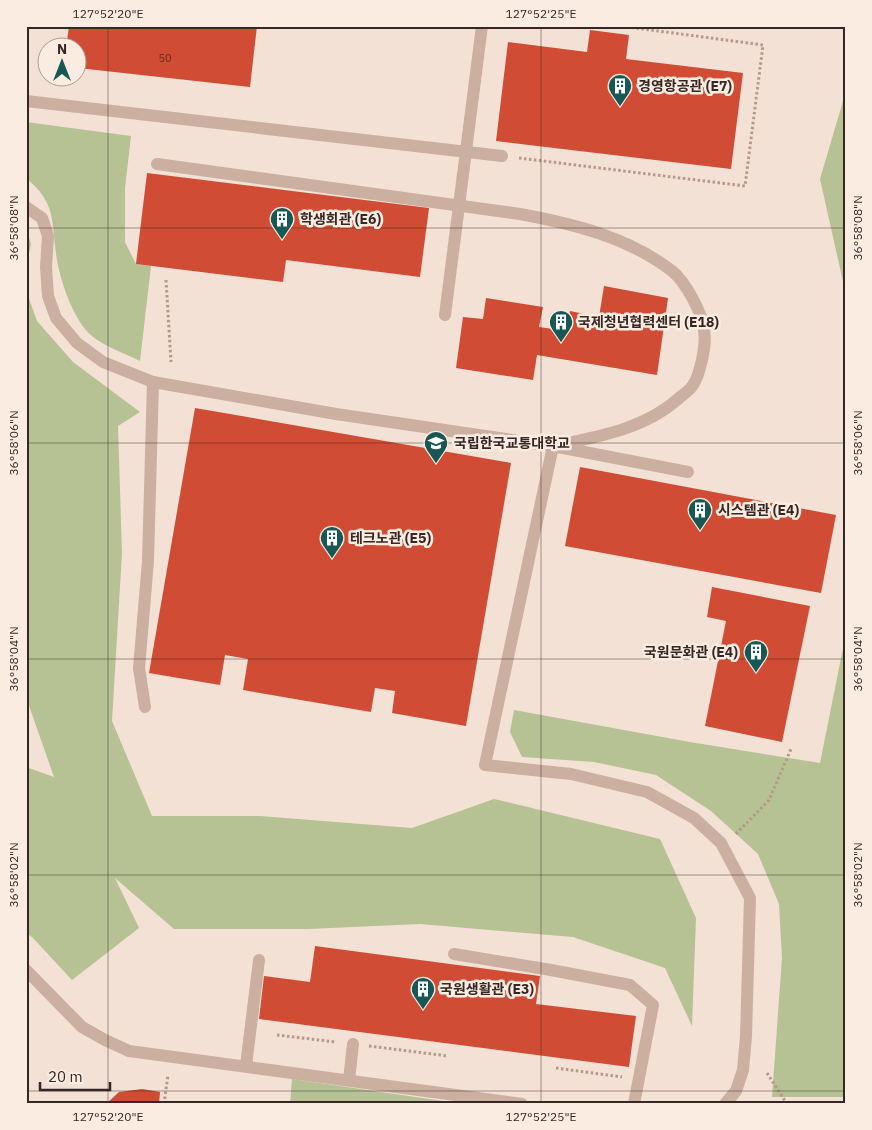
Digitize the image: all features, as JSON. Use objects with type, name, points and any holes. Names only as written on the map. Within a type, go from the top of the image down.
[{"type":"lane","points":[[445,315],[482,26]]},
{"type":"lane","points":[[26,101],[502,156]]},
{"type":"lane","points":[[157,164],[520,214],[566,223],[602,234],[644,252],[674,272],[691,296],[704,321],[706,343],[693,386],[670,407],[643,423],[597,437],[553,446]]},
{"type":"lane","points":[[26,207],[42,218],[48,236],[46,267],[48,296],[56,318],[77,343],[103,362],[152,382],[336,414],[553,446],[688,472]]},
{"type":"lane","points":[[145,707],[139,668],[148,561],[152,382]]},
{"type":"lane","points":[[553,446],[485,765],[571,774],[647,792],[694,818],[721,843],[750,898],[746,1036],[743,1070],[736,1091],[725,1104]]},
{"type":"lane","points":[[454,954],[630,985],[653,1005],[634,1104]]},
{"type":"lane","points":[[246,1066],[259,960]]},
{"type":"lane","points":[[26,970],[82,1027],[104,1040],[129,1051],[522,1104]]},
{"type":"lane","points":[[349,1080],[354,1044]]},
{"type":"path","points":[[502,156],[745,186],[763,45],[621,26]]},
{"type":"path","points":[[166,280],[171,362]]},
{"type":"path","points":[[736,834],[769,800],[791,749]]},
{"type":"path","points":[[276,1035],[448,1056]]},
{"type":"path","points":[[164,1104],[170,1058]]},
{"type":"path","points":[[556,1068],[628,1077]]},
{"type":"path","points":[[767,1073],[787,1104]]},
{"type":"green space","points":[[846,91],[846,295],[820,179]]},
{"type":"green space","points":[[26,122],[131,136],[125,188],[125,242],[136,264],[151,266],[140,361],[92,336],[85,329],[69,301],[59,269],[53,225],[48,206],[44,197],[26,178]]},
{"type":"green space","points":[[26,228],[31,244],[26,268]]},
{"type":"green space","points":[[26,275],[27,293],[37,321],[73,362],[140,412],[118,426],[122,553],[112,721],[152,816],[260,816],[412,828],[494,799],[660,839],[696,918],[692,1026],[665,968],[573,937],[420,924],[308,929],[174,929],[115,878],[139,928],[72,980],[26,933],[26,767],[54,777],[26,697]]},
{"type":"green space","points":[[846,633],[846,1097],[772,1097],[782,958],[779,904],[758,854],[711,811],[656,775],[594,762],[522,757],[510,732],[514,710],[820,763]]},
{"type":"green space","points":[[292,1079],[464,1104],[290,1104]]},
{"type":"building","points":[[69,26],[257,26],[250,87],[88,69],[88,38],[67,38]]},
{"type":"building","name":"경영항공관 (E7)","points":[[590,30],[629,35],[626,59],[743,73],[731,169],[496,141],[508,42],[587,52]]},
{"type":"building","name":"학생회관 (E6)","points":[[147,173],[429,208],[420,277],[286,260],[283,282],[136,264]]},
{"type":"building","name":"국제청년협력센터 (E18)","points":[[604,286],[668,298],[657,375],[537,355],[533,380],[456,368],[463,317],[483,319],[486,298],[543,307],[539,327],[567,331],[570,311],[599,317]]},
{"type":"building","name":"테크노관 (E5)","points":[[195,408],[511,463],[466,726],[392,713],[395,691],[375,688],[371,712],[243,690],[248,659],[225,655],[220,685],[149,673]]},
{"type":"building","name":"시스템관 (E4)","points":[[580,467],[836,515],[821,593],[565,546]]},
{"type":"building","name":"국원문화관 (E4)","points":[[712,587],[810,606],[782,742],[705,726],[726,621],[707,617]]},
{"type":"building","name":"국원생활관 (E3)","points":[[315,946],[540,976],[536,1004],[636,1016],[629,1067],[259,1019],[264,976],[310,982]]},
{"type":"building","points":[[142,1089],[160,1092],[159,1104],[106,1104],[119,1092]]},
{"type":"place","name":"경영항공관 (E7)","points":[[620,107]]},
{"type":"place","name":"학생회관 (E6)","points":[[282,240]]},
{"type":"place","name":"국제청년협력센터 (E18)","points":[[561,343]]},
{"type":"place","name":"국립한국교통대학교","points":[[436,464]]},
{"type":"place","name":"시스템관 (E4)","points":[[700,531]]},
{"type":"place","name":"테크노관 (E5)","points":[[332,559]]},
{"type":"place","name":"국원문화관 (E4)","points":[[756,673]]},
{"type":"place","name":"국원생활관 (E3)","points":[[423,1010]]}]
